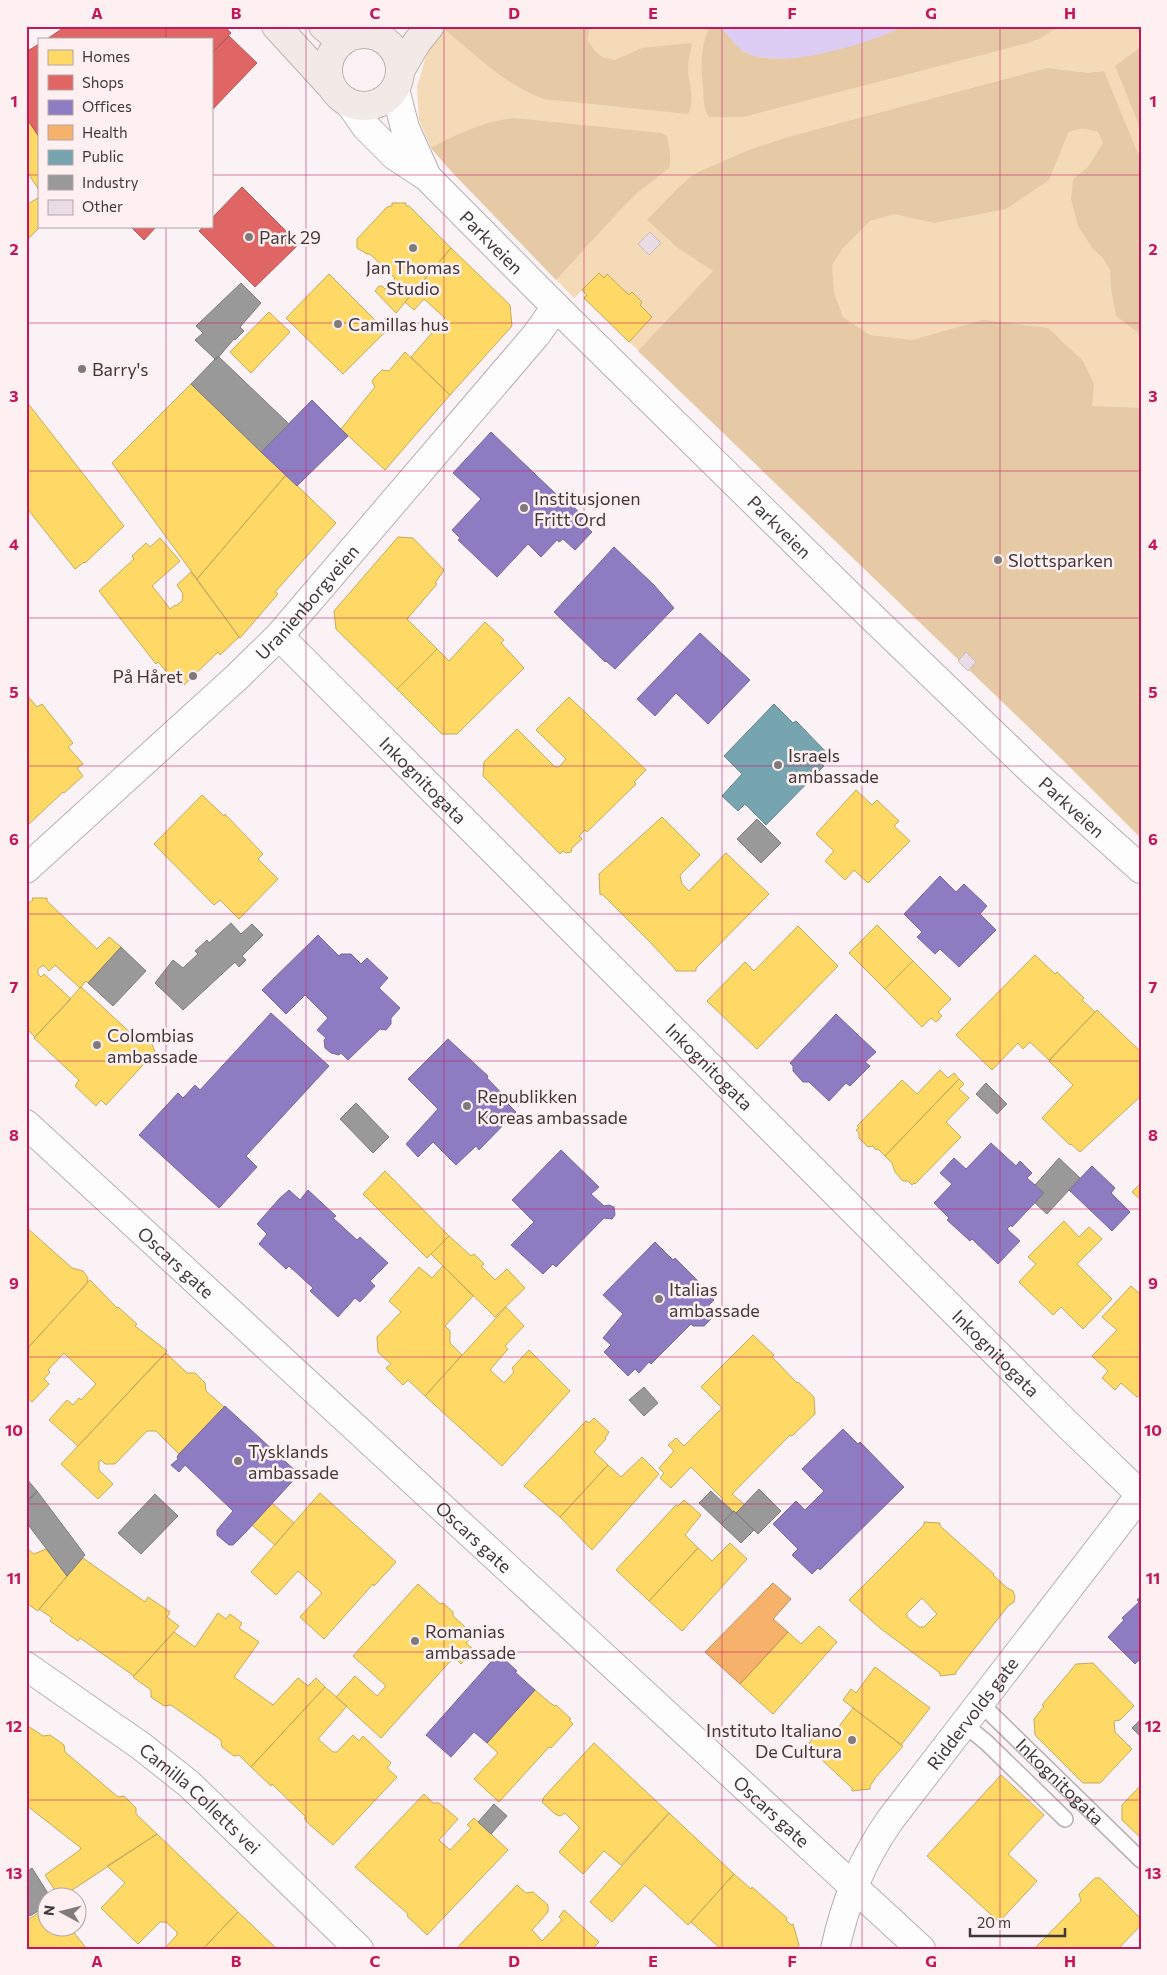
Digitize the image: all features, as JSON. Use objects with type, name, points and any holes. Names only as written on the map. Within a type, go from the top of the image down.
[{"type":"main road","points":[[276,26],[330,85],[335,93],[350,104],[360,106],[371,106],[380,103],[388,97],[417,42],[430,26]]},
{"type":"main road","points":[[330,85],[328,65],[331,55],[336,46],[353,32],[376,36],[394,50],[398,60],[397,80]]},
{"type":"street","name":"Parkveien","points":[[397,80],[405,128],[427,177]]},
{"type":"street","name":"Parkveien","points":[[350,104],[366,127],[395,156],[427,177],[556,307],[866,612],[1033,772],[1141,869]]},
{"type":"street","name":"Uranienborgveien","points":[[26,869],[237,677],[279,636],[536,335],[556,307]]},
{"type":"street","name":"Inkognitogata","points":[[279,636],[1068,1426],[1141,1495]]},
{"type":"street","name":"Oscars gate","points":[[26,1124],[922,1949]]},
{"type":"street","name":"Riddervolds gate","points":[[834,1949],[852,1886],[885,1827],[1141,1495]]},
{"type":"street","name":"Camilla Colletts vei","points":[[26,1666],[141,1746],[189,1784],[359,1949]]},
{"type":"lane","points":[[972,1714],[987,1743],[1064,1819]]},
{"type":"lane","name":"Inkognitogata","points":[[972,1714],[1141,1860]]},
{"type":"shaded area","name":"Slottsparken","points":[[447,26],[1141,26],[1141,838],[1071,768],[584,298],[586,295],[583,290],[574,298],[431,148],[419,120],[417,87],[427,53]]},
{"type":"shaded area","points":[[447,26],[589,26],[588,41],[595,51],[602,57],[615,60],[642,48],[692,43],[688,61],[688,73],[692,97],[688,114],[544,99],[504,78],[444,29]]},
{"type":"shaded area","points":[[710,26],[719,27],[744,52],[760,58],[781,59],[814,55],[905,26],[1059,26],[1041,38],[1028,43],[743,117],[709,117],[704,103],[702,64],[704,41]]},
{"type":"shaded area","points":[[717,26],[905,26],[848,47],[825,53],[780,59],[760,57],[745,52]]},
{"type":"shaded area","points":[[1141,47],[1141,130],[1115,66]]},
{"type":"shaded area","points":[[1047,68],[1088,73],[1104,71],[1141,161],[1141,335],[1116,316],[1110,270],[1078,226],[1071,199],[1073,179],[1088,167],[1103,143],[1098,132],[1086,129],[1079,129],[1068,133],[1049,180],[1006,209],[934,223],[894,214],[870,221],[842,249],[832,265],[834,293],[843,317],[870,335],[912,340],[983,320],[1048,328],[1083,361],[1094,384],[1092,406],[1141,408],[1141,838],[1071,768],[638,351],[713,271],[678,248],[647,220],[690,177],[754,148],[788,137]]},
{"type":"shaded area","points":[[514,118],[661,133],[667,136],[670,157],[669,168],[637,193],[556,280],[431,148],[471,129],[492,122]]},
{"type":"building: Homes","points":[[26,117],[38,135],[38,188],[26,170]]},
{"type":"building: Homes","points":[[38,198],[39,228],[26,241],[26,205]]},
{"type":"building: Homes","points":[[392,203],[406,203],[406,206],[409,206],[451,248],[396,313],[375,291],[379,286],[385,289],[395,278],[370,254],[357,248],[357,239],[387,207],[392,206]]},
{"type":"building: Homes","points":[[451,248],[510,305],[512,326],[450,395],[411,357],[445,318],[424,299],[414,310],[405,302]]},
{"type":"building: Homes","points":[[599,273],[604,278],[607,274],[629,295],[632,292],[642,302],[640,305],[652,317],[629,342],[584,298],[587,295],[582,290]]},
{"type":"building: Homes","points":[[329,274],[386,331],[343,374],[286,318]]},
{"type":"building: Homes","points":[[269,312],[290,332],[251,373],[230,352]]},
{"type":"building: Homes","points":[[405,352],[450,395],[385,470],[341,429],[375,387],[372,382],[374,378],[382,370],[389,371]]},
{"type":"building: Homes","points":[[191,384],[286,475],[197,579],[112,463]]},
{"type":"building: Homes","points":[[26,401],[124,526],[85,563],[75,569],[26,507]]},
{"type":"building: Homes","points":[[286,475],[336,523],[275,592],[278,594],[240,638],[197,579]]},
{"type":"building: Homes","points":[[398,537],[413,538],[444,570],[435,583],[437,584],[407,619],[437,649],[397,689],[336,629],[334,611]]},
{"type":"building: Homes","points":[[160,538],[180,561],[152,586],[170,609],[182,601],[183,594],[177,585],[191,572],[239,637],[220,655],[218,652],[184,685],[177,676],[173,679],[158,662],[156,664],[99,591],[134,559],[132,556],[146,543],[150,547]]},
{"type":"building: Homes","points":[[485,622],[504,640],[501,643],[524,668],[457,734],[442,734],[397,689],[437,649],[449,661]]},
{"type":"building: Homes","points":[[26,694],[37,707],[42,704],[73,743],[68,747],[83,764],[77,768],[83,776],[29,824],[26,821]]},
{"type":"building: Homes","points":[[569,697],[646,770],[634,782],[636,784],[587,832],[585,830],[579,836],[582,839],[572,848],[571,852],[566,853],[563,851],[560,854],[483,776],[484,762],[517,729],[555,767],[559,767],[566,759],[536,730]]},
{"type":"building: Homes","points":[[856,790],[872,805],[877,800],[899,821],[894,826],[910,841],[868,883],[854,870],[845,880],[825,861],[834,851],[816,834]]},
{"type":"building: Homes","points":[[202,795],[224,816],[225,814],[263,854],[258,859],[278,879],[239,919],[220,900],[214,905],[154,844]]},
{"type":"building: Homes","points":[[662,817],[700,855],[680,875],[682,884],[689,891],[726,853],[769,894],[696,968],[696,971],[676,971],[602,894],[600,895],[599,874]]},
{"type":"building: Homes","points":[[32,898],[47,898],[47,901],[97,949],[109,937],[121,947],[88,983],[86,981],[80,988],[55,965],[49,971],[43,965],[38,969],[38,974],[41,977],[44,974],[71,999],[35,1037],[26,1028],[26,905],[33,900]]},
{"type":"building: Homes","points":[[877,925],[913,961],[885,989],[849,953]]},
{"type":"building: Homes","points":[[798,926],[838,966],[757,1049],[707,1001],[745,962],[754,971]]},
{"type":"building: Homes","points":[[1035,955],[1055,974],[1057,972],[1084,998],[1082,1000],[1095,1012],[1049,1060],[1030,1042],[1023,1049],[1018,1043],[992,1070],[956,1035]]},
{"type":"building: Homes","points":[[913,961],[951,999],[938,1012],[942,1016],[936,1022],[931,1018],[922,1027],[885,989]]},
{"type":"building: Homes","points":[[81,987],[136,1038],[144,1036],[150,1039],[155,1052],[106,1105],[101,1100],[96,1106],[75,1086],[79,1080],[34,1038]]},
{"type":"building: Homes","points":[[1097,1010],[1141,1052],[1141,1096],[1080,1152],[1042,1118],[1073,1085],[1049,1061]]},
{"type":"building: Homes","points":[[940,1070],[948,1078],[954,1073],[959,1079],[885,1156],[873,1146],[868,1147],[859,1138],[859,1133],[856,1130],[859,1128],[857,1126],[902,1080],[917,1094]]},
{"type":"building: Homes","points":[[959,1079],[964,1084],[959,1089],[969,1098],[946,1122],[961,1137],[915,1184],[912,1185],[908,1181],[903,1181],[895,1172],[892,1163],[885,1156]]},
{"type":"building: Homes","points":[[385,1171],[449,1236],[427,1258],[363,1194]]},
{"type":"building: Homes","points":[[1141,1183],[1141,1200],[1132,1192]]},
{"type":"building: Homes","points":[[1064,1221],[1079,1237],[1089,1227],[1102,1239],[1077,1264],[1112,1299],[1083,1329],[1061,1307],[1053,1315],[1019,1282],[1036,1264],[1028,1257]]},
{"type":"building: Homes","points":[[26,1227],[72,1268],[83,1271],[88,1278],[87,1283],[26,1350]]},
{"type":"building: Homes","points":[[449,1236],[471,1256],[474,1254],[484,1264],[481,1266],[495,1280],[507,1269],[525,1288],[495,1317],[431,1254]]},
{"type":"building: Homes","points":[[443,1266],[473,1296],[445,1326],[450,1331],[450,1343],[462,1355],[425,1396],[408,1380],[403,1385],[386,1368],[391,1364],[378,1352],[377,1337],[401,1312],[389,1301],[419,1267],[432,1278]]},
{"type":"building: Homes","points":[[90,1280],[117,1308],[137,1324],[135,1326],[167,1351],[78,1446],[49,1420],[67,1400],[73,1405],[79,1398],[81,1400],[96,1384],[64,1353],[48,1370],[50,1372],[44,1379],[49,1384],[32,1402],[26,1397],[26,1350]]},
{"type":"building: Homes","points":[[1131,1286],[1141,1295],[1141,1394],[1137,1397],[1121,1383],[1115,1390],[1102,1378],[1108,1371],[1092,1356],[1117,1330],[1102,1317]]},
{"type":"building: Homes","points":[[506,1307],[524,1326],[505,1346],[508,1349],[490,1370],[504,1383],[514,1372],[512,1368],[529,1350],[570,1391],[502,1466],[425,1396]]},
{"type":"building: Homes","points":[[753,1335],[774,1355],[772,1357],[797,1383],[814,1397],[815,1414],[792,1436],[790,1435],[732,1494],[745,1505],[736,1513],[722,1501],[723,1499],[691,1467],[671,1488],[660,1478],[664,1473],[659,1468],[674,1451],[668,1445],[676,1438],[684,1446],[722,1408],[701,1387]]},
{"type":"building: Homes","points":[[166,1353],[187,1373],[195,1373],[205,1383],[206,1391],[224,1407],[179,1454],[156,1431],[147,1431],[115,1464],[105,1464],[101,1460],[99,1461],[99,1470],[113,1484],[98,1499],[61,1464]]},
{"type":"building: Homes","points":[[594,1418],[609,1432],[606,1439],[594,1452],[608,1465],[560,1517],[524,1486],[586,1421],[589,1423]]},
{"type":"building: Homes","points":[[642,1457],[659,1474],[592,1550],[560,1517],[608,1465],[621,1477]]},
{"type":"building: Homes","points":[[320,1493],[396,1562],[374,1586],[373,1584],[324,1639],[300,1617],[322,1593],[298,1571],[276,1595],[251,1572]]},
{"type":"building: Homes","points":[[684,1500],[701,1515],[685,1535],[698,1548],[649,1601],[616,1570],[676,1505],[678,1506]]},
{"type":"building: Homes","points":[[272,1503],[294,1523],[275,1545],[252,1525]]},
{"type":"building: Homes","points":[[924,1522],[940,1523],[940,1526],[1007,1588],[1013,1591],[1015,1597],[1014,1602],[1008,1606],[956,1674],[940,1676],[940,1673],[880,1628],[849,1600],[924,1525]],"holes":[[[922,1598],[937,1614],[924,1627],[919,1627],[907,1617],[907,1613]]]},
{"type":"building: Homes","points":[[730,1543],[747,1559],[682,1631],[649,1601],[698,1548],[712,1561]]},
{"type":"building: Homes","points":[[26,1548],[34,1554],[46,1549],[67,1576],[38,1611],[26,1603]]},
{"type":"building: Homes","points":[[83,1558],[145,1602],[148,1597],[170,1612],[167,1617],[179,1626],[134,1676],[80,1638],[78,1641],[50,1621],[52,1618],[39,1609]]},
{"type":"building: Homes","points":[[418,1584],[440,1604],[443,1603],[453,1612],[453,1616],[474,1635],[466,1643],[474,1650],[461,1664],[454,1657],[381,1738],[336,1697],[355,1676],[377,1696],[386,1686],[353,1656]]},
{"type":"building: Homes","points":[[218,1613],[226,1619],[230,1614],[242,1623],[239,1628],[259,1642],[234,1677],[273,1705],[298,1678],[308,1686],[316,1678],[325,1687],[251,1767],[239,1755],[234,1756],[222,1747],[221,1740],[171,1705],[164,1706],[151,1697],[151,1690],[133,1677],[174,1632],[195,1647]]},
{"type":"building: Homes","points":[[819,1626],[837,1642],[773,1714],[740,1684],[788,1632],[801,1644]]},
{"type":"building: Homes","points":[[1093,1663],[1134,1706],[1120,1720],[1114,1721],[1115,1732],[1132,1749],[1100,1783],[1083,1783],[1035,1735],[1034,1719],[1044,1706],[1042,1705],[1076,1664]]},
{"type":"building: Homes","points":[[875,1667],[930,1708],[901,1745],[843,1700],[851,1689],[856,1693]]},
{"type":"building: Homes","points":[[325,1687],[347,1706],[318,1739],[333,1752],[337,1752],[353,1735],[359,1741],[363,1736],[391,1763],[387,1768],[397,1777],[333,1845],[309,1824],[304,1818],[306,1817],[272,1784],[271,1786],[251,1767]]},
{"type":"building: Homes","points":[[535,1690],[550,1703],[556,1705],[571,1719],[569,1720],[573,1724],[551,1748],[549,1747],[499,1802],[474,1779],[498,1753],[487,1743]]},
{"type":"building: Homes","points":[[853,1708],[903,1746],[876,1777],[870,1789],[852,1791],[852,1788],[807,1746],[820,1728],[831,1737]]},
{"type":"building: Homes","points":[[28,1726],[43,1736],[50,1735],[64,1745],[65,1752],[118,1797],[124,1796],[136,1808],[136,1814],[157,1834],[75,1888],[53,1888],[45,1875],[81,1848],[26,1805],[26,1727]]},
{"type":"building: Homes","points":[[594,1743],[669,1813],[621,1865],[604,1851],[583,1874],[559,1852],[579,1827],[565,1813],[560,1816],[555,1814],[542,1802],[544,1797]]},
{"type":"building: Homes","points":[[1001,1775],[1044,1815],[1008,1854],[1037,1881],[999,1922],[927,1856]]},
{"type":"building: Homes","points":[[1141,1785],[1141,1838],[1122,1820],[1122,1805]]},
{"type":"building: Homes","points":[[424,1794],[433,1803],[439,1803],[458,1819],[439,1840],[450,1850],[471,1828],[467,1825],[474,1818],[508,1850],[427,1935],[407,1916],[408,1914],[355,1867]]},
{"type":"building: Homes","points":[[669,1813],[734,1874],[688,1925],[645,1885],[612,1922],[590,1902]]},
{"type":"building: Homes","points":[[157,1834],[238,1912],[203,1949],[164,1949],[177,1935],[177,1932],[166,1922],[160,1922],[138,1944],[101,1908],[125,1883],[107,1866]]},
{"type":"building: Homes","points":[[734,1874],[787,1918],[786,1920],[791,1925],[793,1924],[799,1945],[797,1949],[721,1949],[691,1922]]},
{"type":"building: Homes","points":[[1095,1878],[1100,1878],[1141,1919],[1141,1925],[1118,1949],[1034,1949],[1081,1901],[1079,1894]]},
{"type":"building: Homes","points":[[517,1885],[526,1893],[533,1892],[548,1905],[548,1912],[532,1930],[542,1941],[562,1920],[559,1917],[564,1910],[599,1942],[592,1949],[456,1949]]},
{"type":"building: Homes","points":[[238,1912],[277,1949],[203,1949]]},
{"type":"building: Homes","points":[[38,1913],[38,1938],[78,1938],[87,1949],[26,1949],[26,1921]]},
{"type":"building: Shops","points":[[66,26],[224,26],[231,33],[212,53],[212,38],[48,38]]},
{"type":"building: Shops","points":[[229,36],[257,63],[212,110],[212,53]]},
{"type":"building: Shops","points":[[38,45],[38,135],[26,117],[26,52]]},
{"type":"building: Shops","name":"Park 29","points":[[242,187],[299,244],[255,287],[199,231],[202,228],[212,228],[212,218]]},
{"type":"building: Shops","points":[[132,228],[155,228],[144,240]]},
{"type":"building: Offices","points":[[312,400],[348,436],[297,486],[261,452]]},
{"type":"building: Offices","name":"Institusjonen Fritt Ord","points":[[491,432],[557,495],[559,493],[584,517],[580,521],[592,532],[575,550],[563,539],[559,542],[557,540],[541,557],[528,544],[497,577],[458,540],[460,538],[452,530],[481,499],[453,473]]},
{"type":"building: Offices","points":[[614,547],[654,585],[674,608],[615,669],[605,662],[554,612]]},
{"type":"building: Offices","points":[[700,633],[750,680],[708,724],[676,693],[655,716],[637,699]]},
{"type":"building: Offices","points":[[940,876],[956,892],[964,884],[987,906],[980,914],[996,930],[959,967],[940,949],[935,954],[917,937],[922,932],[904,914]]},
{"type":"building: Offices","points":[[318,935],[339,956],[341,954],[351,954],[361,964],[367,958],[388,978],[379,988],[400,1008],[391,1018],[391,1024],[386,1030],[380,1029],[348,1060],[341,1053],[339,1055],[331,1053],[325,1048],[324,1040],[326,1038],[317,1030],[328,1018],[305,995],[286,1014],[262,990]]},
{"type":"building: Offices","points":[[271,1013],[329,1066],[246,1156],[257,1167],[219,1208],[139,1135],[178,1093],[183,1098],[195,1085],[200,1090]]},
{"type":"building: Offices","points":[[836,1014],[876,1052],[865,1062],[870,1066],[850,1086],[846,1083],[829,1101],[809,1082],[803,1082],[793,1071],[793,1066],[790,1063]]},
{"type":"building: Offices","points":[[448,1039],[488,1076],[487,1078],[510,1102],[508,1104],[516,1112],[479,1150],[476,1146],[456,1165],[433,1142],[418,1157],[406,1144],[438,1109],[408,1079]]},
{"type":"building: Offices","points":[[991,1143],[1016,1166],[1020,1161],[1032,1173],[1027,1178],[1044,1193],[1012,1227],[1011,1225],[1007,1229],[1020,1241],[998,1264],[972,1239],[970,1241],[947,1220],[949,1218],[934,1203],[952,1184],[940,1173],[954,1158],[966,1169]]},
{"type":"building: Offices","points":[[561,1150],[599,1187],[591,1194],[604,1206],[614,1207],[615,1215],[612,1219],[604,1218],[556,1267],[553,1264],[543,1274],[511,1245],[534,1222],[512,1200]]},
{"type":"building: Offices","points":[[1092,1166],[1115,1188],[1111,1193],[1130,1212],[1112,1231],[1069,1190]]},
{"type":"building: Offices","points":[[289,1190],[300,1200],[308,1190],[336,1216],[333,1218],[357,1240],[360,1237],[388,1263],[370,1281],[375,1286],[360,1302],[355,1298],[338,1317],[310,1291],[313,1288],[289,1266],[286,1269],[259,1244],[267,1234],[257,1224]]},
{"type":"building: Offices","points":[[655,1242],[673,1260],[675,1258],[698,1281],[696,1283],[714,1300],[709,1305],[711,1307],[711,1319],[704,1326],[693,1326],[691,1324],[651,1364],[649,1362],[639,1373],[635,1369],[628,1376],[604,1352],[611,1345],[603,1338],[623,1314],[603,1295]]},
{"type":"building: Offices","points":[[225,1406],[299,1474],[233,1545],[229,1545],[217,1535],[217,1530],[233,1511],[185,1465],[179,1472],[171,1465],[178,1459],[179,1454]]},
{"type":"building: Offices","points":[[843,1429],[858,1444],[860,1442],[904,1487],[820,1570],[818,1568],[812,1574],[792,1555],[798,1549],[773,1524],[796,1501],[805,1510],[824,1491],[802,1469]]},
{"type":"building: Offices","points":[[1141,1596],[1141,1658],[1135,1664],[1108,1637],[1124,1620],[1122,1618],[1139,1602],[1137,1600]]},
{"type":"building: Offices","points":[[497,1655],[501,1659],[502,1657],[535,1690],[487,1743],[474,1732],[451,1757],[426,1735]]},
{"type":"building: Health","points":[[773,1583],[791,1599],[773,1619],[788,1632],[740,1684],[705,1652]]},
{"type":"building: Public","name":"Israels ambassade","points":[[774,704],[793,723],[796,721],[830,756],[822,764],[824,766],[766,825],[745,804],[738,811],[722,796],[742,774],[724,756]]},
{"type":"building: Industry","points":[[241,283],[261,303],[240,327],[244,331],[234,339],[216,360],[195,340],[203,333],[196,326]]},
{"type":"building: Industry","points":[[218,356],[289,424],[261,452],[191,384]]},
{"type":"building: Industry","points":[[757,819],[781,843],[761,863],[737,839]]},
{"type":"building: Industry","points":[[231,923],[241,934],[252,924],[263,935],[242,956],[246,960],[239,967],[235,962],[183,1010],[155,983],[173,960],[183,968],[198,954],[195,951],[207,940],[209,943]]},
{"type":"building: Industry","points":[[121,947],[146,971],[113,1006],[88,983]]},
{"type":"building: Industry","points":[[986,1083],[1007,1104],[997,1114],[976,1094]]},
{"type":"building: Industry","points":[[356,1103],[389,1137],[373,1153],[340,1119]]},
{"type":"building: Industry","points":[[1059,1158],[1080,1178],[1047,1214],[1035,1203],[1044,1193],[1035,1185]]},
{"type":"building: Industry","points":[[644,1387],[658,1403],[644,1416],[629,1400]]},
{"type":"building: Industry","points":[[26,1478],[37,1491],[26,1503]]},
{"type":"building: Industry","points":[[759,1489],[781,1511],[758,1534],[736,1513]]},
{"type":"building: Industry","points":[[37,1491],[85,1555],[67,1576],[26,1522],[26,1503]]},
{"type":"building: Industry","points":[[711,1491],[733,1512],[721,1524],[699,1503]]},
{"type":"building: Industry","points":[[155,1494],[178,1516],[141,1554],[118,1533]]},
{"type":"building: Industry","points":[[734,1511],[754,1530],[741,1543],[721,1524]]},
{"type":"building: Industry","points":[[1141,1719],[1141,1737],[1132,1728]]},
{"type":"building: Industry","points":[[494,1804],[507,1816],[491,1834],[478,1822]]},
{"type":"building: Industry","points":[[32,1868],[45,1888],[38,1888],[38,1911],[30,1916],[26,1910],[26,1872]]},
{"type":"building: Other","points":[[650,232],[661,243],[649,255],[638,244]]},
{"type":"building: Other","points":[[966,652],[976,662],[968,671],[958,661]]},
{"type":"place","name":"Park 29","points":[[249,237]]},
{"type":"place","name":"Jan Thomas Studio","points":[[413,248]]},
{"type":"place","name":"Camillas hus","points":[[338,324]]},
{"type":"place","name":"Barry's","points":[[82,369]]},
{"type":"place","name":"Institusjonen Fritt Ord","points":[[524,508]]},
{"type":"place","name":"Slottsparken","points":[[998,560]]},
{"type":"place","name":"På Håret","points":[[193,676]]},
{"type":"place","name":"Israels ambassade","points":[[778,765]]},
{"type":"place","name":"Colombias ambassade","points":[[97,1045]]},
{"type":"place","name":"Republikken Koreas ambassade","points":[[467,1106]]},
{"type":"place","name":"Italias ambassade","points":[[659,1299]]},
{"type":"place","name":"Tysklands ambassade","points":[[238,1461]]},
{"type":"place","name":"Romanias ambassade","points":[[415,1641]]},
{"type":"place","name":"Instituto Italiano De Cultura","points":[[852,1740]]}]
